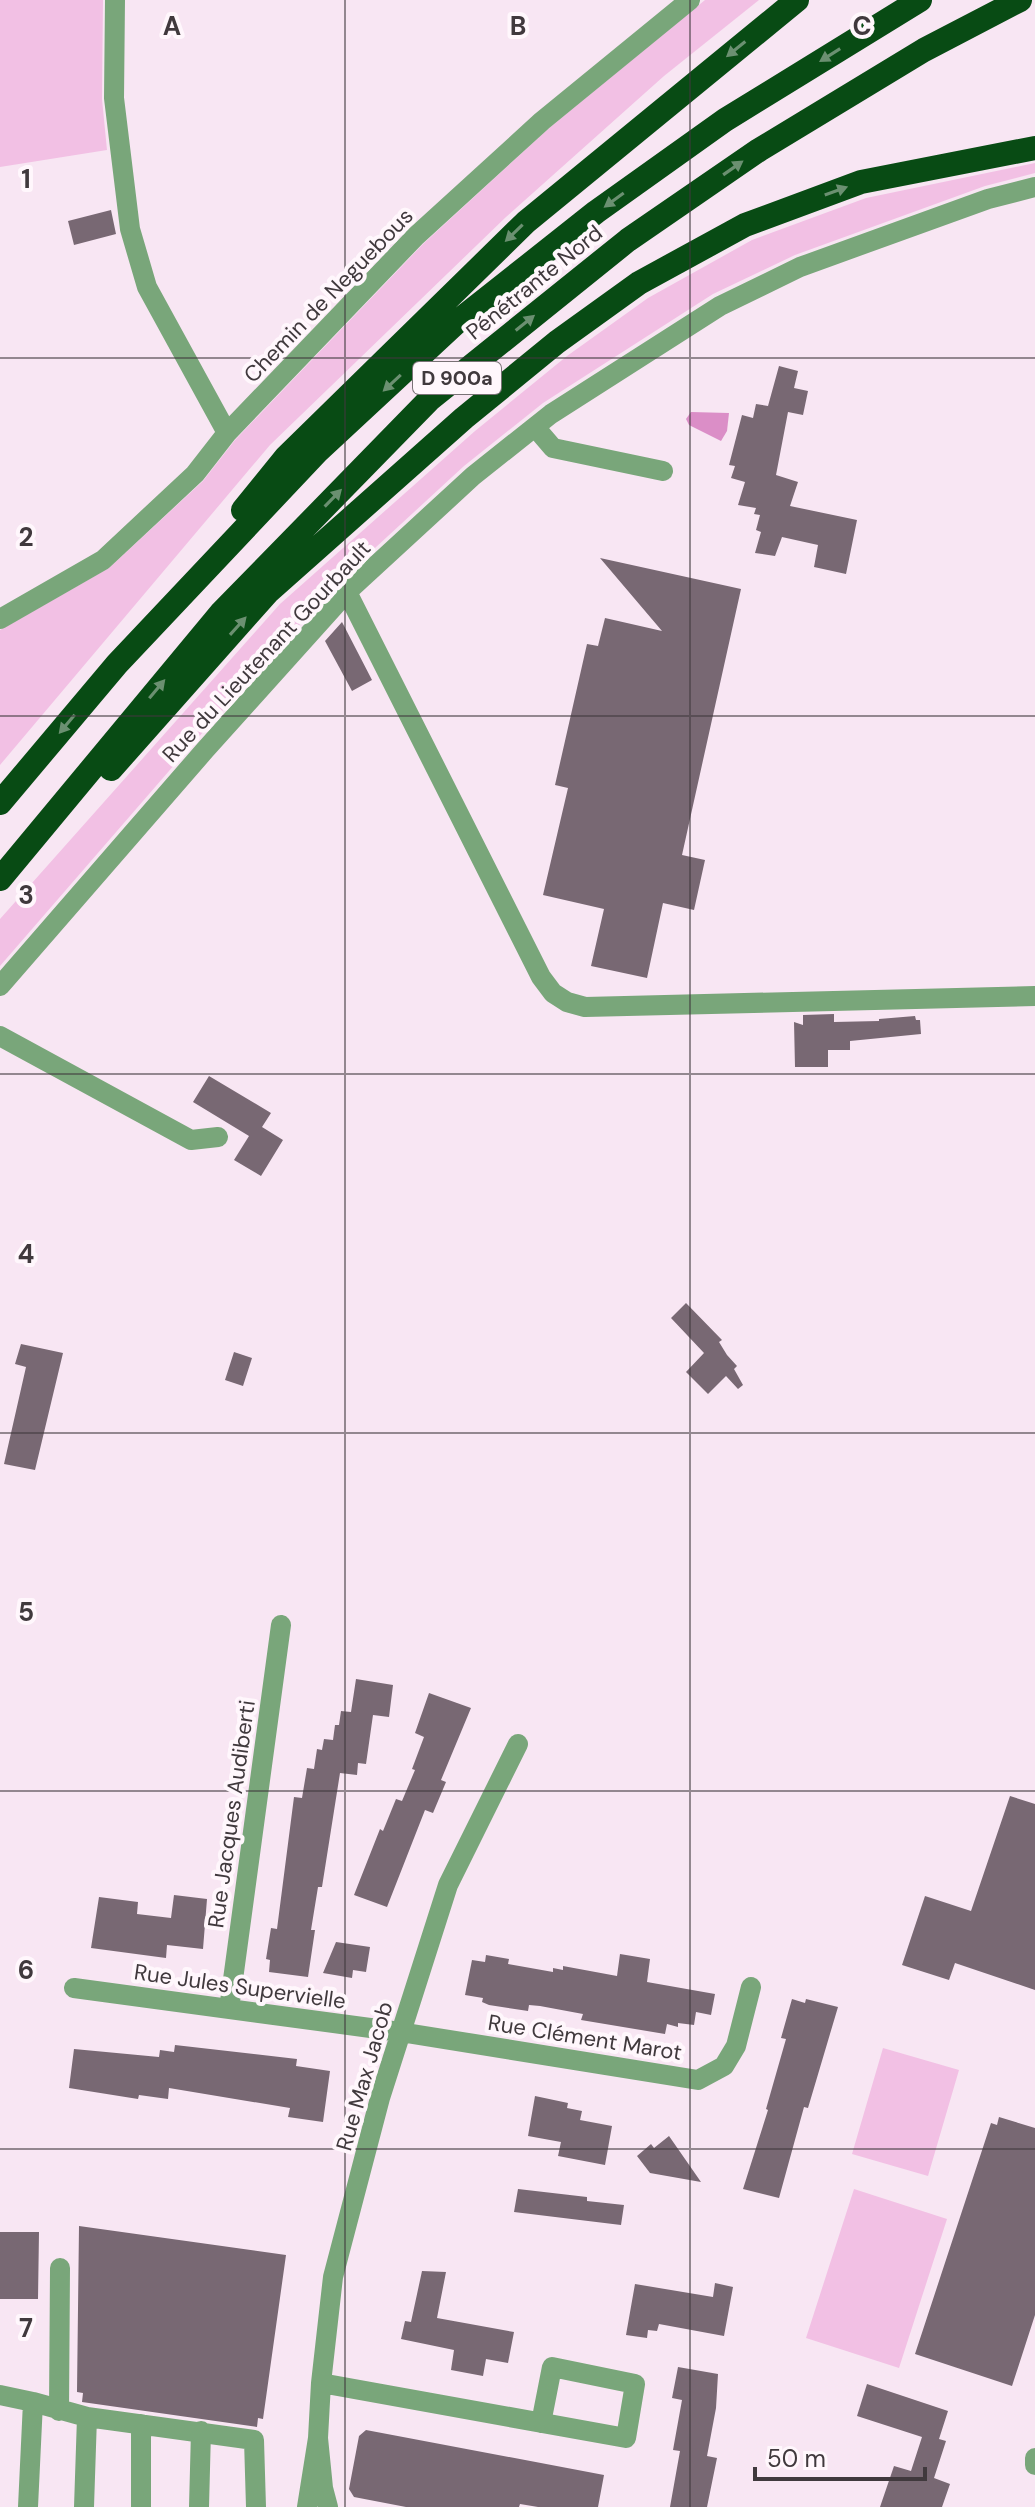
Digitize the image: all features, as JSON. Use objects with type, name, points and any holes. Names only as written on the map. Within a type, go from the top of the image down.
[{"type":"highway","points":[[117,664],[286,457],[421,322],[526,222],[797,0]]},
{"type":"highway","name":"Pénétrante Nord","points":[[4,798],[117,664],[317,452],[457,322],[596,212],[725,120],[920,0]]},
{"type":"highway","name":"Pénétrante Nord","points":[[0,879],[221,613],[429,400],[628,240],[759,150],[924,50],[1020,0]]},
{"type":"highway","points":[[0,893],[268,592],[464,418],[639,283],[745,225],[861,182],[1035,148]]},
{"type":"street","points":[[115,0],[114,98],[130,229],[147,287],[227,433]]},
{"type":"street","name":"Chemin de Neguebous","points":[[0,619],[103,560],[195,474],[227,433],[416,236],[542,121],[690,0]]},
{"type":"street","name":"Rue du Lieutenant Gourbault","points":[[0,986],[347,592],[473,476],[551,414],[720,306],[787,274],[905,228],[988,199],[1035,187]]},
{"type":"street","points":[[535,427],[553,448],[663,471]]},
{"type":"street","points":[[347,592],[541,977],[553,993],[567,1002],[585,1007],[1035,996]]},
{"type":"street","points":[[0,1036],[191,1140],[218,1137]]},
{"type":"street","name":"Rue Jacques Audiberti","points":[[229,2009],[281,1625]]},
{"type":"street","name":"Rue Max Jacob","points":[[318,2438],[333,2277],[400,2032],[448,1885],[518,1744]]},
{"type":"street","name":"Rue Clément Marot","points":[[400,2032],[698,2080],[724,2066],[736,2046],[751,1987]]},
{"type":"street","name":"Rue Jules Supervielle","points":[[74,1988],[400,2032]]},
{"type":"street","points":[[59,2411],[60,2268]]},
{"type":"street","points":[[321,2383],[541,2423],[626,2438],[635,2384],[552,2367],[541,2423]]},
{"type":"street","points":[[0,2395],[87,2417],[254,2440],[256,2507]]},
{"type":"street","points":[[28,2507],[33,2402]]},
{"type":"street","points":[[84,2507],[87,2417]]},
{"type":"street","points":[[141,2424],[141,2507]]},
{"type":"street","points":[[199,2507],[201,2431]]},
{"type":"street","points":[[307,2507],[318,2438]]},
{"type":"street","points":[[318,2438],[328,2507]]},
{"type":"street","points":[[1035,2458],[1035,2465]]},
{"type":"shaded area","points":[[0,0],[103,0],[102,99],[107,150],[0,167]]},
{"type":"shaded area","points":[[705,0],[759,0],[664,76],[506,217],[270,445],[0,765],[0,630],[109,568],[203,481],[235,440],[423,244],[548,129]]},
{"type":"shaded area","points":[[1035,163],[1035,173],[985,186],[795,255],[713,294],[543,403],[464,466],[337,583],[0,966],[0,919],[280,604],[475,431],[567,356],[648,298],[752,240],[866,198]]},
{"type":"shaded area","points":[[691,412],[729,413],[727,431],[721,441],[689,425],[686,419]]},
{"type":"shaded area","points":[[883,2048],[959,2070],[928,2176],[852,2154]]},
{"type":"shaded area","points":[[854,2189],[947,2219],[899,2368],[806,2338]]},
{"type":"building","points":[[111,210],[116,234],[74,245],[68,221]]},
{"type":"building","points":[[779,366],[798,371],[794,388],[808,391],[803,415],[788,412],[776,475],[798,482],[790,506],[857,520],[846,574],[814,567],[818,545],[782,537],[775,556],[755,553],[761,532],[756,530],[760,515],[754,514],[756,508],[738,505],[745,482],[731,478],[735,466],[729,465],[742,415],[753,418],[756,404],[768,406]]},
{"type":"building","points":[[600,558],[741,589],[682,855],[705,860],[694,910],[663,903],[647,978],[591,966],[604,909],[543,895],[568,788],[555,785],[587,644],[598,646],[605,618],[662,631]]},
{"type":"building","points":[[342,622],[372,680],[352,691],[325,641]]},
{"type":"building","points":[[834,1014],[834,1022],[915,1016],[916,1020],[920,1020],[921,1034],[850,1041],[850,1050],[828,1050],[828,1067],[795,1067],[794,1022],[803,1025],[803,1015]]},
{"type":"building","points":[[209,1076],[271,1113],[262,1127],[283,1140],[261,1176],[234,1160],[249,1136],[193,1102]]},
{"type":"building","points":[[686,1303],[722,1340],[719,1342],[737,1366],[734,1369],[743,1385],[738,1389],[726,1376],[708,1394],[686,1372],[704,1353],[671,1318]]},
{"type":"building","points":[[21,1344],[63,1353],[35,1470],[4,1464],[26,1367],[15,1364]]},
{"type":"building","points":[[234,1352],[252,1358],[243,1386],[225,1380]]},
{"type":"building","points":[[356,1679],[393,1685],[389,1717],[373,1715],[366,1764],[358,1763],[357,1775],[340,1773],[322,1887],[318,1887],[311,1930],[315,1930],[308,1977],[269,1972],[270,1960],[266,1959],[271,1928],[277,1929],[294,1797],[302,1798],[307,1768],[314,1769],[317,1749],[322,1750],[324,1739],[333,1740],[341,1711],[351,1712]]},
{"type":"building","points":[[429,1693],[471,1708],[441,1780],[446,1782],[433,1813],[425,1810],[387,1907],[354,1895],[380,1829],[383,1831],[396,1799],[402,1801],[415,1770],[412,1769],[424,1737],[415,1733]]},
{"type":"building","points":[[1010,1796],[1035,1804],[1035,1990],[955,1963],[949,1980],[902,1965],[925,1896],[971,1911]]},
{"type":"building","points":[[174,1895],[207,1899],[203,1949],[167,1945],[166,1958],[91,1948],[99,1897],[138,1902],[137,1914],[171,1918]]},
{"type":"building","points":[[336,1942],[370,1947],[366,1972],[353,1970],[352,1978],[323,1973]]},
{"type":"building","points":[[620,1954],[650,1959],[647,1982],[715,1994],[711,2015],[696,2012],[694,2025],[678,2023],[678,2027],[667,2024],[665,2034],[581,2020],[583,2014],[540,2006],[529,2005],[528,2011],[489,2005],[482,2002],[483,1998],[465,1995],[472,1960],[485,1962],[486,1955],[509,1959],[508,1964],[553,1972],[553,1968],[563,1970],[563,1966],[617,1976]]},
{"type":"building","points":[[792,1999],[838,2007],[808,2108],[804,2107],[779,2198],[743,2189],[768,2110],[786,2039],[781,2038]]},
{"type":"building","points":[[175,2045],[297,2059],[296,2066],[330,2071],[323,2122],[288,2117],[290,2108],[169,2088],[168,2099],[139,2095],[138,2099],[69,2088],[74,2049],[159,2057],[160,2050],[174,2052]]},
{"type":"building","points":[[535,2096],[568,2103],[567,2108],[582,2111],[580,2120],[612,2126],[605,2165],[558,2156],[561,2142],[528,2136]]},
{"type":"building","points":[[999,2117],[1035,2128],[1035,2315],[1012,2386],[915,2354],[991,2123],[997,2125]]},
{"type":"building","points":[[669,2136],[701,2182],[650,2173],[637,2156],[651,2144],[654,2148]]},
{"type":"building","points":[[518,2189],[624,2205],[621,2225],[514,2212]]},
{"type":"building","points":[[79,2226],[286,2255],[263,2419],[258,2418],[257,2427],[82,2402],[83,2393],[77,2392]]},
{"type":"building","points":[[0,2232],[39,2232],[38,2299],[0,2299]]},
{"type":"building","points":[[422,2271],[446,2272],[437,2318],[514,2332],[508,2363],[486,2359],[483,2376],[451,2370],[454,2350],[401,2339],[405,2321],[411,2322]]},
{"type":"building","points":[[715,2283],[733,2287],[724,2336],[659,2324],[657,2331],[648,2330],[647,2338],[626,2335],[635,2284],[713,2297]]},
{"type":"building","points":[[678,2367],[718,2374],[716,2408],[707,2456],[717,2458],[707,2507],[670,2507],[680,2451],[673,2450],[682,2400],[672,2398]]},
{"type":"building","points":[[867,2384],[948,2411],[939,2439],[946,2441],[934,2478],[950,2484],[942,2507],[880,2507],[894,2466],[911,2471],[922,2437],[857,2416]]},
{"type":"building","points":[[366,2430],[604,2475],[598,2507],[520,2504],[519,2507],[406,2507],[354,2497],[349,2489],[359,2436]]}]
